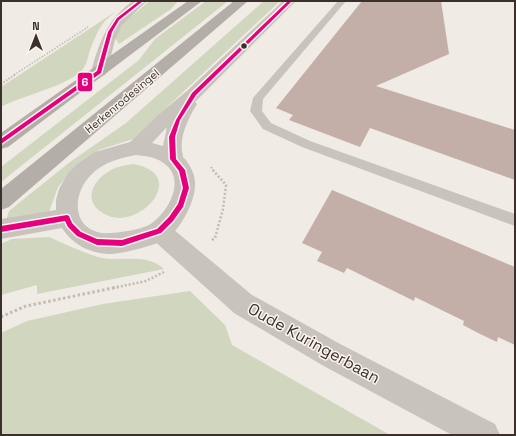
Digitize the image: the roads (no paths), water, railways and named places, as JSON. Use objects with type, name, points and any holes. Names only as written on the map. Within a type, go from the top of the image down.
[{"type":"highway","points":[[1,142],[196,1]]},
{"type":"highway","name":"Herkenrodesingel","points":[[1,201],[242,1]]},
{"type":"street","points":[[99,72],[110,32],[118,19],[141,1]]},
{"type":"street","points":[[136,148],[164,119],[194,94],[290,1]]},
{"type":"street","points":[[173,159],[172,137],[178,120],[194,94]]},
{"type":"street","points":[[136,148],[154,150],[173,159],[182,170],[186,188],[182,204],[171,219],[159,231],[122,243],[97,242],[79,234],[70,225],[67,218],[65,201],[71,185],[83,170],[100,158],[118,151],[136,148]]},
{"type":"street","points":[[1,230],[67,218]]},
{"type":"street","name":"Oude Kuringerbaan","points":[[159,231],[192,258],[243,304],[332,355],[484,435]]},
{"type":"lane","points":[[342,1],[258,98],[256,112],[266,126],[306,144],[515,220]]}]
